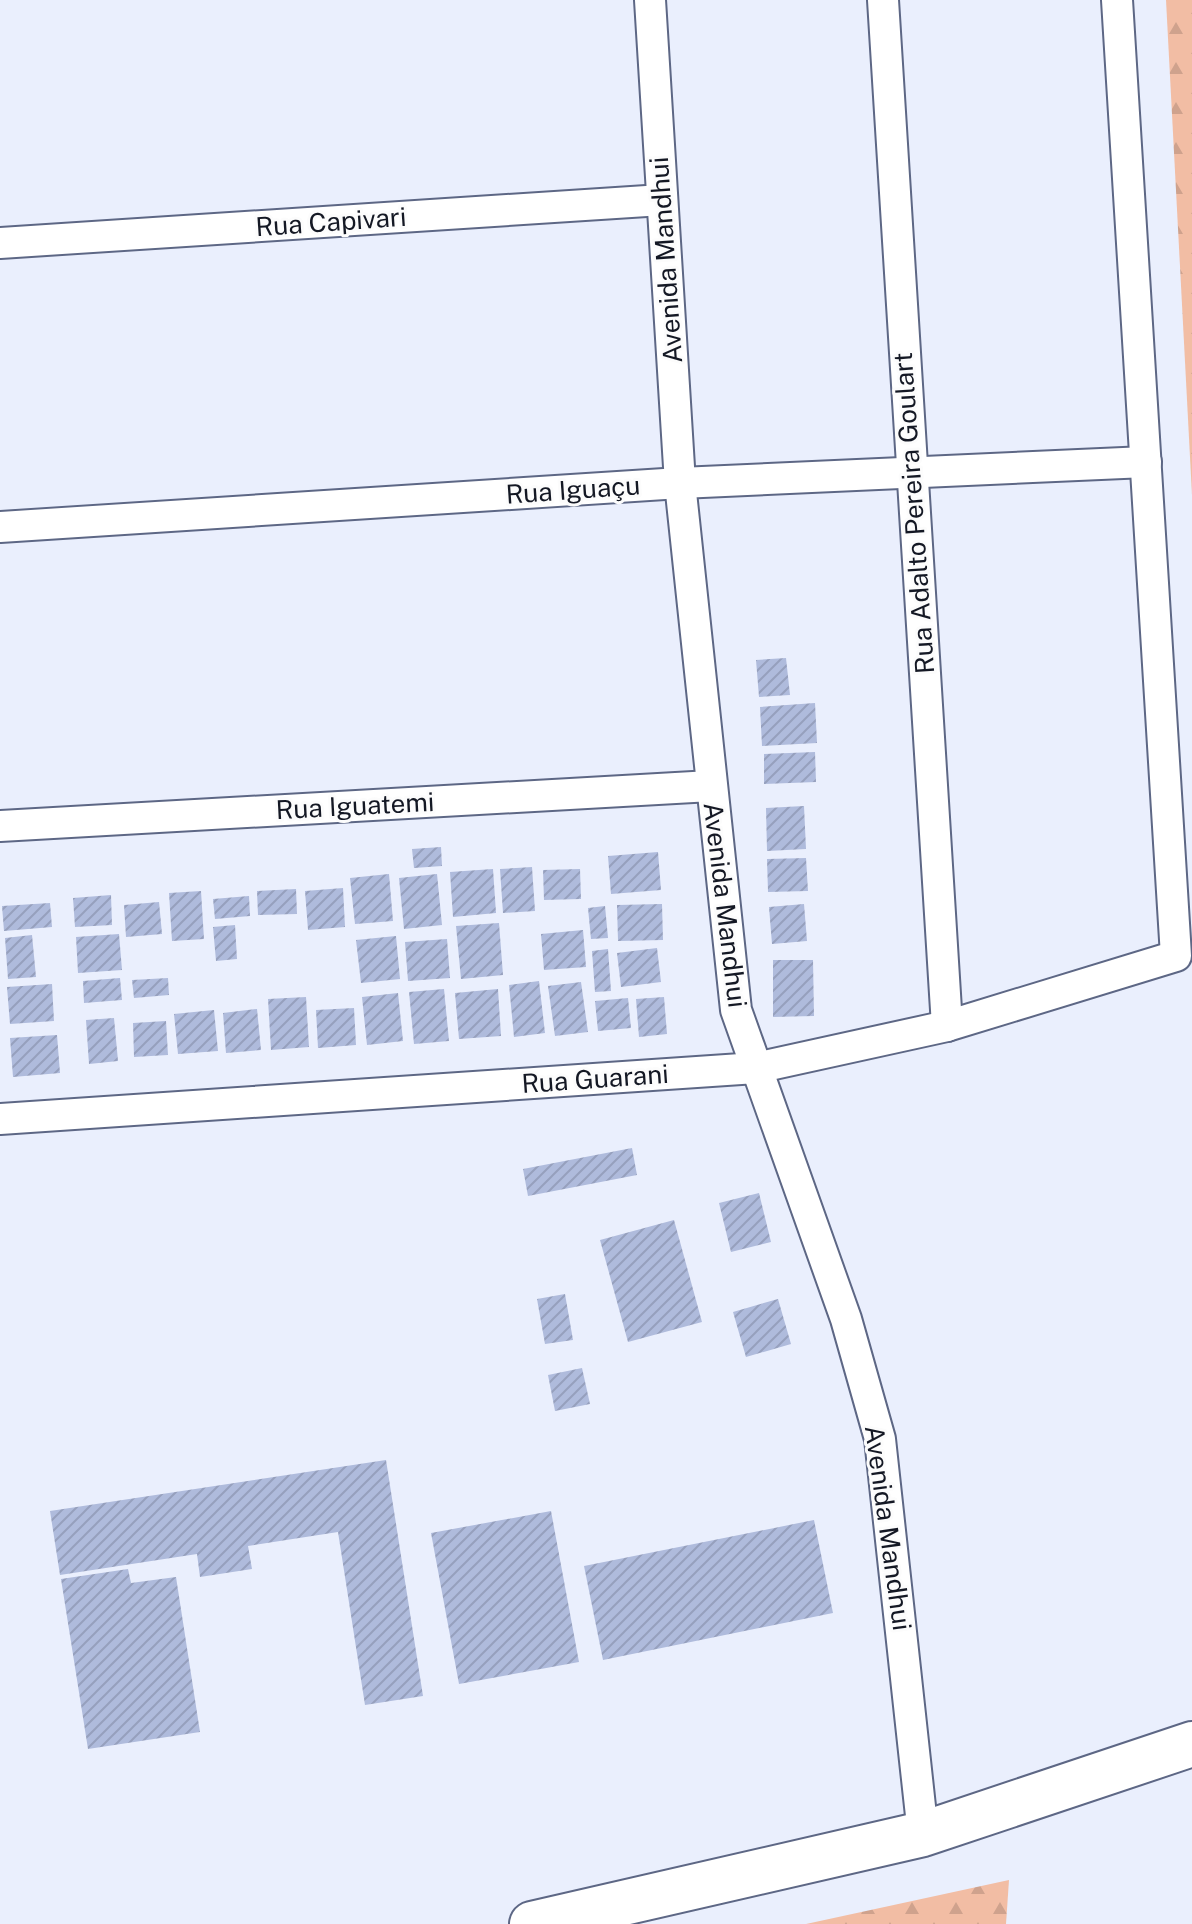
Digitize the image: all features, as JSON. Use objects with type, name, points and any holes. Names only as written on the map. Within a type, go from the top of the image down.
[{"type":"highway","points":[[532,1924],[923,1834],[1117,1772],[1192,1744]]},
{"type":"street","name":"Avenida Mandhui","points":[[650,0],[680,483],[736,1010],[846,1319],[880,1439],[923,1834]]},
{"type":"street","name":"Rua Adalto Pereira Goulart","points":[[883,0],[947,1026]]},
{"type":"street","points":[[1117,0],[1146,462]]},
{"type":"street","name":"Rua Capivari","points":[[0,243],[662,200]]},
{"type":"street","name":"Rua Iguaçu","points":[[0,527],[680,483],[1146,462]]},
{"type":"street","name":"Rua Guarani","points":[[0,1119],[756,1068],[947,1026],[1176,956],[1146,462]]},
{"type":"street","name":"Rua Iguatemi","points":[[0,826],[711,786]]},
{"type":"green space","points":[[1166,0],[1192,0],[1192,495]]},
{"type":"green space","points":[[1009,1880],[1006,1924],[806,1924]]},
{"type":"building","points":[[786,658],[790,695],[759,697],[756,660]]},
{"type":"building","points":[[815,703],[817,743],[762,746],[760,707]]},
{"type":"building","points":[[815,752],[816,782],[764,784],[764,754]]},
{"type":"building","points":[[804,806],[806,849],[767,851],[766,808]]},
{"type":"building","points":[[441,847],[442,866],[414,868],[412,849]]},
{"type":"building","points":[[658,852],[661,890],[611,894],[608,856]]},
{"type":"building","points":[[806,858],[808,891],[768,892],[767,859]]},
{"type":"building","points":[[532,867],[535,911],[503,913],[500,869]]},
{"type":"building","points":[[493,869],[496,913],[453,917],[450,872]]},
{"type":"building","points":[[580,869],[581,899],[544,900],[543,870]]},
{"type":"building","points":[[389,874],[393,921],[355,924],[350,878]]},
{"type":"building","points":[[437,874],[442,925],[404,929],[399,878]]},
{"type":"building","points":[[343,888],[345,927],[308,930],[305,891]]},
{"type":"building","points":[[296,889],[297,914],[258,915],[257,891]]},
{"type":"building","points":[[201,891],[204,939],[172,941],[169,893]]},
{"type":"building","points":[[111,895],[112,925],[75,927],[73,898]]},
{"type":"building","points":[[249,896],[250,916],[215,919],[213,899]]},
{"type":"building","points":[[159,902],[162,934],[126,937],[124,905]]},
{"type":"building","points":[[50,903],[52,927],[4,931],[2,906]]},
{"type":"building","points":[[662,904],[663,940],[618,941],[617,905]]},
{"type":"building","points":[[804,904],[807,941],[772,944],[769,907]]},
{"type":"building","points":[[605,906],[608,938],[591,939],[588,908]]},
{"type":"building","points":[[499,923],[503,975],[461,979],[456,926]]},
{"type":"building","points":[[235,925],[237,959],[216,961],[213,927]]},
{"type":"building","points":[[583,930],[586,967],[544,970],[541,934]]},
{"type":"building","points":[[119,934],[122,970],[78,973],[76,937]]},
{"type":"building","points":[[32,935],[36,977],[8,979],[5,938]]},
{"type":"building","points":[[396,936],[400,979],[361,983],[356,940]]},
{"type":"building","points":[[447,939],[450,978],[408,981],[405,942]]},
{"type":"building","points":[[657,948],[661,982],[621,987],[617,953]]},
{"type":"building","points":[[608,949],[611,991],[595,992],[592,951]]},
{"type":"building","points":[[773,960],[813,960],[814,1016],[773,1017]]},
{"type":"building","points":[[120,978],[122,1000],[84,1003],[83,981]]},
{"type":"building","points":[[168,978],[169,995],[134,998],[132,980]]},
{"type":"building","points":[[539,981],[545,1033],[514,1037],[509,985]]},
{"type":"building","points":[[581,982],[588,1032],[555,1036],[548,986]]},
{"type":"building","points":[[52,984],[54,1021],[10,1024],[7,987]]},
{"type":"building","points":[[444,989],[449,1041],[414,1044],[409,992]]},
{"type":"building","points":[[498,989],[501,1036],[459,1039],[455,993]]},
{"type":"building","points":[[398,993],[403,1041],[367,1045],[362,997]]},
{"type":"building","points":[[306,997],[309,1047],[271,1050],[268,999]]},
{"type":"building","points":[[664,997],[667,1034],[639,1037],[636,999]]},
{"type":"building","points":[[628,998],[631,1028],[598,1031],[595,1001]]},
{"type":"building","points":[[354,1008],[356,1045],[318,1048],[316,1010]]},
{"type":"building","points":[[257,1009],[261,1050],[226,1053],[223,1013]]},
{"type":"building","points":[[214,1010],[218,1051],[178,1054],[174,1014]]},
{"type":"building","points":[[114,1018],[118,1061],[89,1064],[86,1020]]},
{"type":"building","points":[[166,1021],[168,1055],[134,1057],[133,1023]]},
{"type":"building","points":[[57,1035],[60,1073],[13,1077],[10,1038]]},
{"type":"building","points":[[632,1148],[637,1175],[528,1196],[523,1169]]},
{"type":"building","points":[[759,1193],[771,1242],[731,1252],[719,1203]]},
{"type":"building","points":[[674,1220],[702,1322],[628,1342],[600,1240]]},
{"type":"building","points":[[565,1294],[573,1340],[545,1344],[537,1299]]},
{"type":"building","points":[[778,1299],[791,1344],[746,1357],[733,1312]]},
{"type":"building","points":[[582,1368],[590,1404],[555,1411],[548,1375]]},
{"type":"building","points":[[386,1460],[423,1696],[365,1705],[338,1532],[248,1546],[252,1569],[200,1577],[197,1554],[60,1575],[50,1511]]},
{"type":"building","points":[[551,1511],[579,1662],[459,1684],[431,1533]]},
{"type":"building","points":[[814,1520],[833,1613],[603,1660],[584,1566]]},
{"type":"building","points":[[128,1569],[131,1583],[176,1577],[200,1732],[88,1749],[61,1579]]}]
